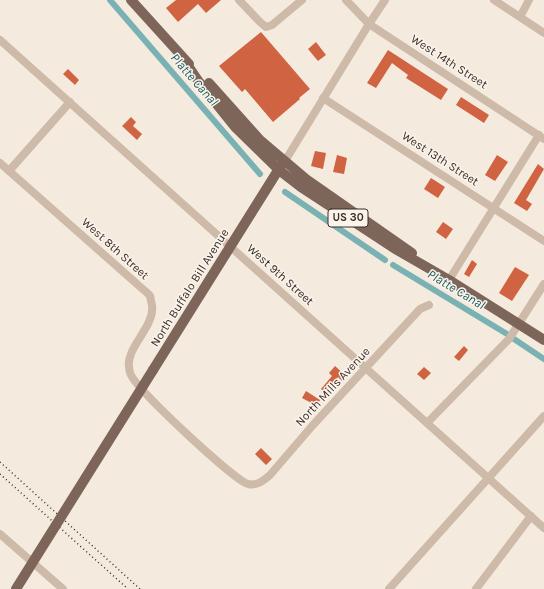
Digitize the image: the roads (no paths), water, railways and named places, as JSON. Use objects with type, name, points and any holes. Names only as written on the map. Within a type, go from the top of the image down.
[{"type":"main road","name":"US 30","points":[[131,0],[184,60],[204,78],[282,165],[306,179],[449,280],[544,340]]},
{"type":"main road","name":"North Buffalo Bill Avenue","points":[[16,589],[282,165]]},
{"type":"street","points":[[239,0],[266,27],[272,25],[302,0]]},
{"type":"street","name":"West 14th Street","points":[[346,0],[369,24],[542,137]]},
{"type":"street","name":"North Buffalo Bill Avenue","points":[[282,165],[385,0]]},
{"type":"street","points":[[494,0],[544,33]]},
{"type":"street","points":[[520,17],[529,0]]},
{"type":"street","name":"West 9th Street","points":[[0,40],[544,528]]},
{"type":"street","name":"West 13th Street","points":[[323,98],[544,241]]},
{"type":"street","points":[[9,171],[70,102]]},
{"type":"street","points":[[449,280],[493,209],[542,137]]},
{"type":"street","name":"West 8th Street","points":[[0,163],[151,297],[151,319],[132,353],[128,364],[131,376],[153,402],[218,462],[243,482],[253,484]]},
{"type":"street","points":[[427,423],[509,339],[544,284]]},
{"type":"street","name":"North Mills Avenue","points":[[253,484],[263,482],[270,475],[313,425],[420,309],[429,304]]},
{"type":"street","points":[[389,589],[544,416]]},
{"type":"street","points":[[476,589],[531,516]]},
{"type":"street","points":[[0,534],[64,589]]},
{"type":"waterway","name":"Platte Canal","points":[[110,0],[260,174]]},
{"type":"waterway","name":"Platte Canal","points":[[285,192],[385,260]]},
{"type":"waterway","name":"Platte Canal","points":[[393,265],[507,334]]},
{"type":"waterway","points":[[514,339],[544,359]]},
{"type":"railway","points":[[0,462],[140,589]]},
{"type":"railway","points":[[0,474],[128,589]]}]
